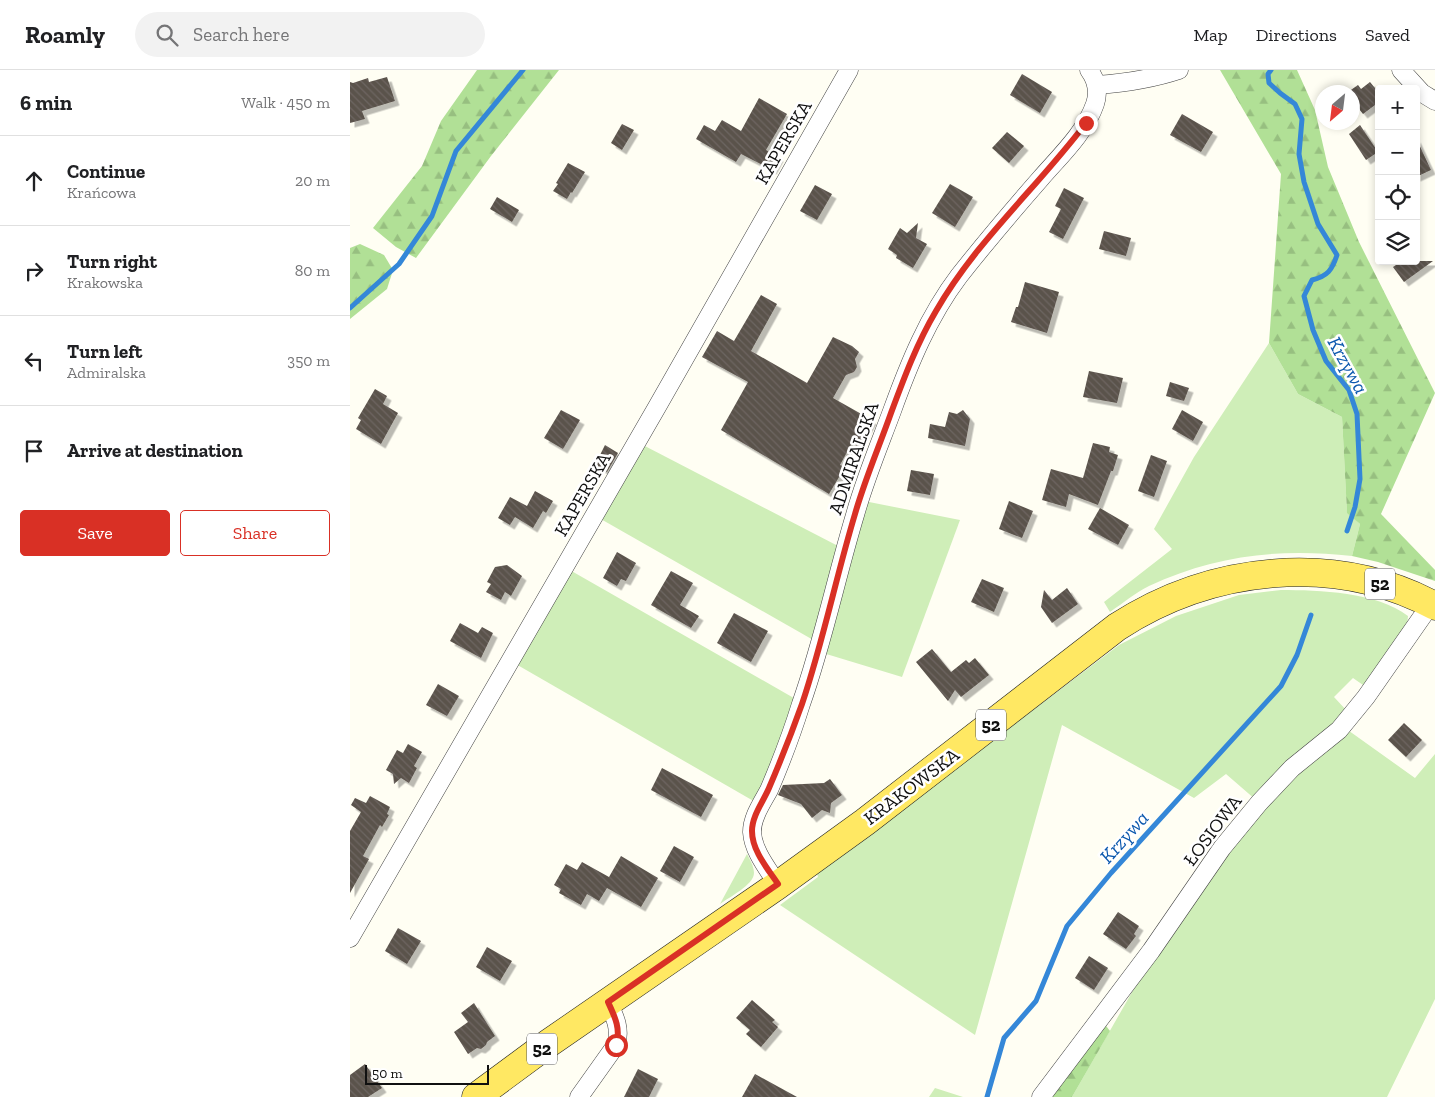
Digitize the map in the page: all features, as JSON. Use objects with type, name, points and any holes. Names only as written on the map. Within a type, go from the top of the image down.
[{"type":"main road","name":"KRAKOWSKA","points":[[476,1097],[865,822],[1135,615],[1183,592],[1213,583],[1248,575],[1305,572],[1360,579],[1391,587],[1433,604]]},
{"type":"street","name":"KAPERSKA","points":[[350,938],[849,70]]},
{"type":"street","points":[[1093,78],[1126,83],[1161,76],[1178,70]]},
{"type":"street","points":[[1400,70],[1422,93],[1435,101]]},
{"type":"street","name":"ADMIRALSKA","points":[[778,884],[757,851],[752,831],[753,820],[783,756],[802,702],[854,515],[905,376],[936,311],[952,285],[981,247],[1086,123],[1097,97],[1093,78]]},
{"type":"street","name":"ŁOSIOWA","points":[[1041,1097],[1151,951],[1222,848],[1259,803],[1292,768],[1339,730],[1372,689],[1433,604]]},
{"type":"street","points":[[579,1097],[616,1045],[619,1036],[618,1027],[608,1002]]},
{"type":"green space","points":[[477,70],[559,70],[491,156],[416,258],[396,247],[373,228],[422,166],[441,121]]},
{"type":"green space","points":[[1220,70],[1297,70],[1315,110],[1315,130],[1320,130],[1328,167],[1359,242],[1435,393],[1381,514],[1435,570],[1435,581],[1378,562],[1352,556],[1360,524],[1347,513],[1342,417],[1298,394],[1269,343],[1281,174]]},
{"type":"green space","points":[[360,244],[384,255],[393,270],[387,289],[350,319],[350,248]]},
{"type":"green space","points":[[1269,343],[1298,394],[1342,417],[1347,512],[1360,524],[1352,556],[1299,553],[1248,556],[1223,561],[1174,575],[1149,586],[1110,612],[1104,602],[1172,549],[1154,529],[1194,457]]},
{"type":"green space","points":[[641,444],[840,547],[815,641],[599,518]]},
{"type":"green space","points":[[864,501],[960,520],[902,677],[823,653]]},
{"type":"green space","points":[[568,569],[799,701],[757,803],[514,663]]},
{"type":"green space","points":[[1281,590],[1330,592],[1364,597],[1395,608],[1408,616],[1407,626],[1363,685],[1353,678],[1334,697],[1347,711],[1256,800],[1226,774],[1194,798],[1062,725],[975,1035],[780,905],[818,877],[817,874],[1119,645],[1176,616],[1239,595]]},
{"type":"green space","points":[[1345,728],[1415,778],[1435,754],[1435,999],[1387,1097],[1072,1097],[1155,952],[1263,806]]},
{"type":"green space","points":[[747,854],[752,863],[753,877],[746,886],[720,904]]},
{"type":"green space","points":[[1103,1022],[1110,1031],[1072,1097],[1047,1097]]},
{"type":"green space","points":[[935,1088],[963,1097],[929,1097]]},
{"type":"building","points":[[1022,74],[1052,92],[1040,113],[1010,95]]},
{"type":"building","points":[[387,77],[395,101],[362,111],[365,119],[350,123],[350,82],[353,83],[368,78],[369,82]]},
{"type":"building","points":[[1370,82],[1375,88],[1375,105],[1363,114],[1360,110],[1360,88],[1361,89]]},
{"type":"building","points":[[759,98],[787,114],[766,150],[779,157],[772,170],[741,154],[736,162],[696,139],[704,125],[715,131],[722,120],[741,131]]},
{"type":"building","points":[[1182,114],[1213,132],[1201,152],[1170,135]]},
{"type":"building","points":[[622,124],[634,130],[622,150],[611,143]]},
{"type":"building","points":[[1360,125],[1375,148],[1375,154],[1366,160],[1349,134],[1354,130],[1360,130]]},
{"type":"building","points":[[1007,132],[1024,146],[1009,163],[992,148]]},
{"type":"building","points":[[1420,147],[1431,170],[1420,175]]},
{"type":"building","points":[[568,163],[585,172],[567,199],[553,191]]},
{"type":"building","points":[[950,184],[973,197],[955,227],[932,213]]},
{"type":"building","points":[[815,185],[832,194],[817,220],[800,211]]},
{"type":"building","points":[[1064,188],[1084,198],[1063,239],[1049,232],[1061,209],[1055,206]]},
{"type":"building","points":[[497,197],[519,210],[512,222],[490,209]]},
{"type":"building","points":[[918,223],[916,238],[927,244],[913,268],[896,258],[897,255],[888,249],[900,228],[907,233]]},
{"type":"building","points":[[1104,231],[1131,238],[1126,256],[1099,249]]},
{"type":"building","points":[[1420,261],[1433,261],[1404,282],[1393,267],[1396,265],[1420,265]]},
{"type":"building","points":[[1025,282],[1059,292],[1047,333],[1011,322],[1016,307],[1018,307]]},
{"type":"building","points":[[761,295],[777,304],[751,351],[807,383],[833,337],[852,346],[859,352],[855,359],[857,367],[854,372],[846,375],[833,398],[872,420],[857,446],[852,443],[840,465],[845,467],[829,494],[721,430],[748,382],[702,357],[717,331],[734,341]]},
{"type":"building","points":[[1089,371],[1123,378],[1117,403],[1083,397]]},
{"type":"building","points":[[1170,382],[1189,388],[1184,401],[1166,396]]},
{"type":"building","points":[[375,389],[387,396],[383,404],[398,413],[381,444],[356,429],[361,420],[358,418]]},
{"type":"building","points":[[561,410],[580,420],[563,449],[544,438]]},
{"type":"building","points":[[963,410],[970,419],[965,446],[928,438],[930,424],[945,427],[949,412],[957,414]]},
{"type":"building","points":[[1182,410],[1203,422],[1193,441],[1172,429]]},
{"type":"building","points":[[1093,443],[1110,447],[1109,452],[1118,455],[1098,505],[1069,494],[1066,507],[1042,500],[1051,469],[1083,478]]},
{"type":"building","points":[[605,445],[618,453],[607,472],[595,465]]},
{"type":"building","points":[[1151,455],[1167,461],[1154,497],[1138,491]]},
{"type":"building","points":[[911,470],[934,474],[930,495],[907,491]]},
{"type":"building","points":[[535,491],[553,501],[546,513],[543,511],[533,528],[515,517],[510,525],[498,518],[510,497],[527,506]]},
{"type":"building","points":[[1009,501],[1033,511],[1022,538],[999,529]]},
{"type":"building","points":[[1100,508],[1129,525],[1118,545],[1088,529]]},
{"type":"building","points":[[617,552],[636,563],[626,581],[621,579],[617,586],[603,578]]},
{"type":"building","points":[[507,565],[522,576],[511,596],[505,592],[501,600],[486,592],[491,584],[487,582],[495,567]]},
{"type":"building","points":[[671,571],[693,583],[680,605],[699,616],[691,628],[651,605]]},
{"type":"building","points":[[982,579],[1004,588],[994,612],[971,602]]},
{"type":"building","points":[[1067,588],[1078,604],[1052,623],[1041,607],[1044,590],[1052,600]]},
{"type":"building","points":[[734,613],[768,631],[751,662],[717,643]]},
{"type":"building","points":[[460,623],[478,633],[482,627],[493,633],[481,658],[450,641]]},
{"type":"building","points":[[932,649],[951,672],[966,660],[969,663],[975,658],[989,675],[961,697],[955,690],[948,701],[916,662]]},
{"type":"building","points":[[438,684],[459,696],[447,716],[426,705]]},
{"type":"building","points":[[1404,723],[1422,740],[1406,757],[1388,740]]},
{"type":"building","points":[[408,744],[422,752],[414,766],[417,768],[409,783],[401,778],[394,784],[393,774],[386,770],[397,750],[403,753]]},
{"type":"building","points":[[662,768],[713,795],[701,817],[651,790]]},
{"type":"building","points":[[830,779],[842,795],[831,803],[830,813],[822,810],[812,818],[801,804],[778,795],[783,785],[824,783]]},
{"type":"building","points":[[370,796],[390,807],[387,814],[389,815],[382,827],[380,825],[363,856],[369,859],[350,893],[350,831],[361,812],[351,805],[355,798],[366,803]]},
{"type":"building","points":[[674,846],[694,857],[680,882],[660,871]]},
{"type":"building","points":[[621,856],[658,878],[641,907],[607,888],[599,901],[587,894],[581,905],[559,893],[561,889],[554,885],[566,864],[577,870],[582,862],[609,877]]},
{"type":"building","points":[[1118,912],[1139,926],[1134,934],[1136,936],[1126,949],[1103,934]]},
{"type":"building","points":[[398,928],[421,941],[407,964],[385,951]]},
{"type":"building","points":[[487,947],[512,961],[500,981],[476,967]]},
{"type":"building","points":[[1089,956],[1108,968],[1094,990],[1075,978]]},
{"type":"building","points":[[752,1000],[775,1020],[772,1022],[778,1027],[761,1047],[746,1034],[750,1030],[736,1018]]},
{"type":"building","points":[[474,1003],[495,1036],[481,1049],[477,1048],[468,1054],[454,1032],[468,1022],[461,1013]]},
{"type":"building","points":[[365,1064],[382,1088],[368,1097],[350,1097],[350,1075]]},
{"type":"building","points":[[638,1069],[658,1079],[649,1097],[624,1097]]},
{"type":"building","points":[[755,1074],[797,1097],[742,1097]]},
{"type":"waterway","points":[[350,308],[399,264],[432,216],[456,151],[523,70]]},
{"type":"waterway","name":"Krzywa","points":[[1271,70],[1268,74],[1269,83],[1295,104],[1302,119],[1299,154],[1304,182],[1318,224],[1337,255],[1329,272],[1322,277],[1312,280],[1304,296],[1313,330],[1326,361],[1349,390],[1357,414],[1360,479],[1355,507],[1347,531]]},
{"type":"waterway","name":"Krzywa","points":[[987,1097],[1004,1038],[1036,1001],[1067,926],[1111,873],[1281,686],[1297,655],[1311,615]]},
{"type":"route","points":[[616,1045],[619,1036],[618,1027],[608,1002],[778,884],[757,851],[752,831],[753,820],[786,747],[802,702],[854,515],[905,376],[919,343],[952,285],[981,247],[1086,123]]}]
